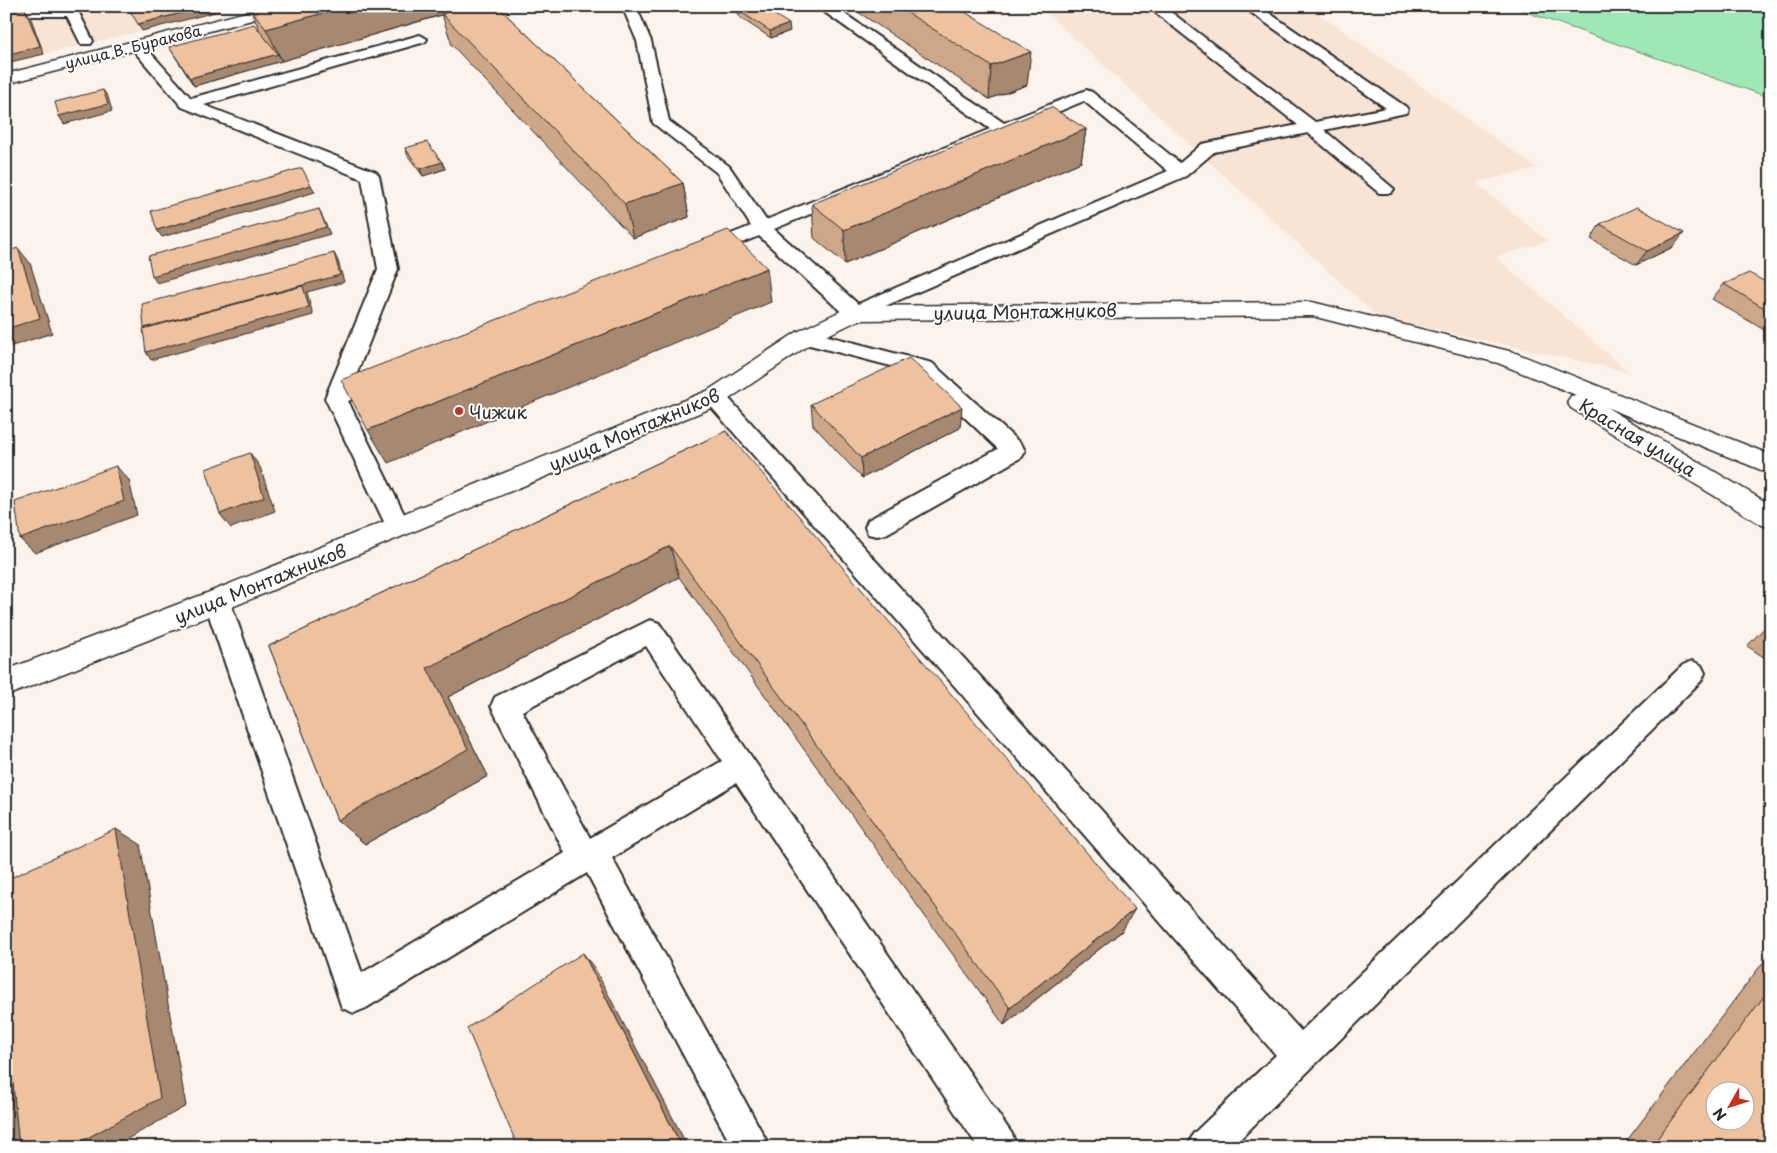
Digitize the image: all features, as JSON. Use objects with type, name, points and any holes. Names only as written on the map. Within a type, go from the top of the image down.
[{"type":"street","name":"улица В. Буракова","points":[[6,79],[289,6]]},
{"type":"street","name":"улица Монтажников","points":[[6,682],[217,601],[716,397],[805,337],[855,313],[1312,309]]},
{"type":"street","name":"Красная улица","points":[[1312,309],[1505,357],[1771,465]]},
{"type":"street","name":"Красная улица","points":[[1505,357],[1771,518]]},
{"type":"lane","points":[[628,6],[644,41],[661,123],[723,170],[762,228],[855,313],[1180,172],[1208,148],[1400,110],[1249,6]]},
{"type":"lane","points":[[823,6],[1003,130]]},
{"type":"lane","points":[[1154,6],[1312,128],[1385,189]]},
{"type":"lane","points":[[6,12],[72,12],[86,41]]},
{"type":"lane","points":[[188,104],[420,39]]},
{"type":"lane","points":[[136,46],[188,104],[370,176],[388,269],[336,398],[398,526]]},
{"type":"lane","points":[[686,258],[1086,96],[1180,172]]},
{"type":"lane","points":[[805,337],[925,368],[1014,451],[877,527]]},
{"type":"lane","points":[[336,398],[400,372]]},
{"type":"lane","points":[[716,397],[1299,1055]]},
{"type":"lane","points":[[217,601],[354,996],[740,765]]},
{"type":"lane","points":[[752,1147],[505,706],[650,631],[999,1147]]},
{"type":"lane","points":[[1206,1147],[1692,673]]},
{"type":"shaded area","points":[[6,6],[127,6],[142,31],[44,54],[30,16],[6,22]]},
{"type":"shaded area","points":[[1039,6],[1308,6],[1537,168],[1476,183],[1548,241],[1496,257],[1629,372],[1378,317]]},
{"type":"green space","points":[[1509,6],[1771,6],[1771,98]]},
{"type":"building","points":[[127,6],[209,6],[138,24]]},
{"type":"building","points":[[348,6],[266,29],[249,7]]},
{"type":"building","points":[[469,6],[497,6],[683,183],[625,204],[442,14]]},
{"type":"building","points":[[749,6],[761,6],[789,24],[770,31],[738,10]]},
{"type":"building","points":[[897,6],[955,6],[1031,52],[991,66]]},
{"type":"building","points":[[25,9],[40,46],[6,55],[6,14]]},
{"type":"building","points":[[254,24],[278,54],[190,78],[169,47]]},
{"type":"building","points":[[103,90],[108,104],[59,116],[55,102]]},
{"type":"building","points":[[1051,107],[1086,129],[844,230],[812,204]]},
{"type":"building","points":[[427,142],[442,162],[420,169],[405,148]]},
{"type":"building","points":[[302,168],[311,185],[157,230],[151,211]]},
{"type":"building","points":[[1637,207],[1684,233],[1647,251],[1600,224]]},
{"type":"building","points":[[319,209],[326,227],[152,276],[148,256]]},
{"type":"building","points":[[728,230],[767,268],[368,430],[341,380]]},
{"type":"building","points":[[18,248],[40,318],[6,329],[6,252]]},
{"type":"building","points":[[334,253],[340,275],[144,328],[142,304]]},
{"type":"building","points":[[1749,273],[1771,285],[1771,312],[1724,284]]},
{"type":"building","points":[[303,286],[309,307],[146,352],[143,329]]},
{"type":"building","points":[[909,358],[962,407],[861,458],[811,404]]},
{"type":"building","points":[[726,431],[1135,909],[1010,1008],[670,546],[427,668],[468,749],[337,820],[269,646]]},
{"type":"building","points":[[250,453],[264,497],[220,514],[206,469]]},
{"type":"building","points":[[116,466],[124,501],[20,539],[15,502]]},
{"type":"building","points":[[116,829],[160,1098],[71,1147],[19,1147],[6,1008],[6,880]]},
{"type":"building","points":[[583,953],[682,1147],[518,1147],[467,1028]]},
{"type":"building","points":[[1771,987],[1771,1147],[1651,1147]]},
{"type":"building","points":[[404,1139],[407,1147],[391,1147]]},
{"type":"place","name":"Чижик","points":[[459,411]]}]
